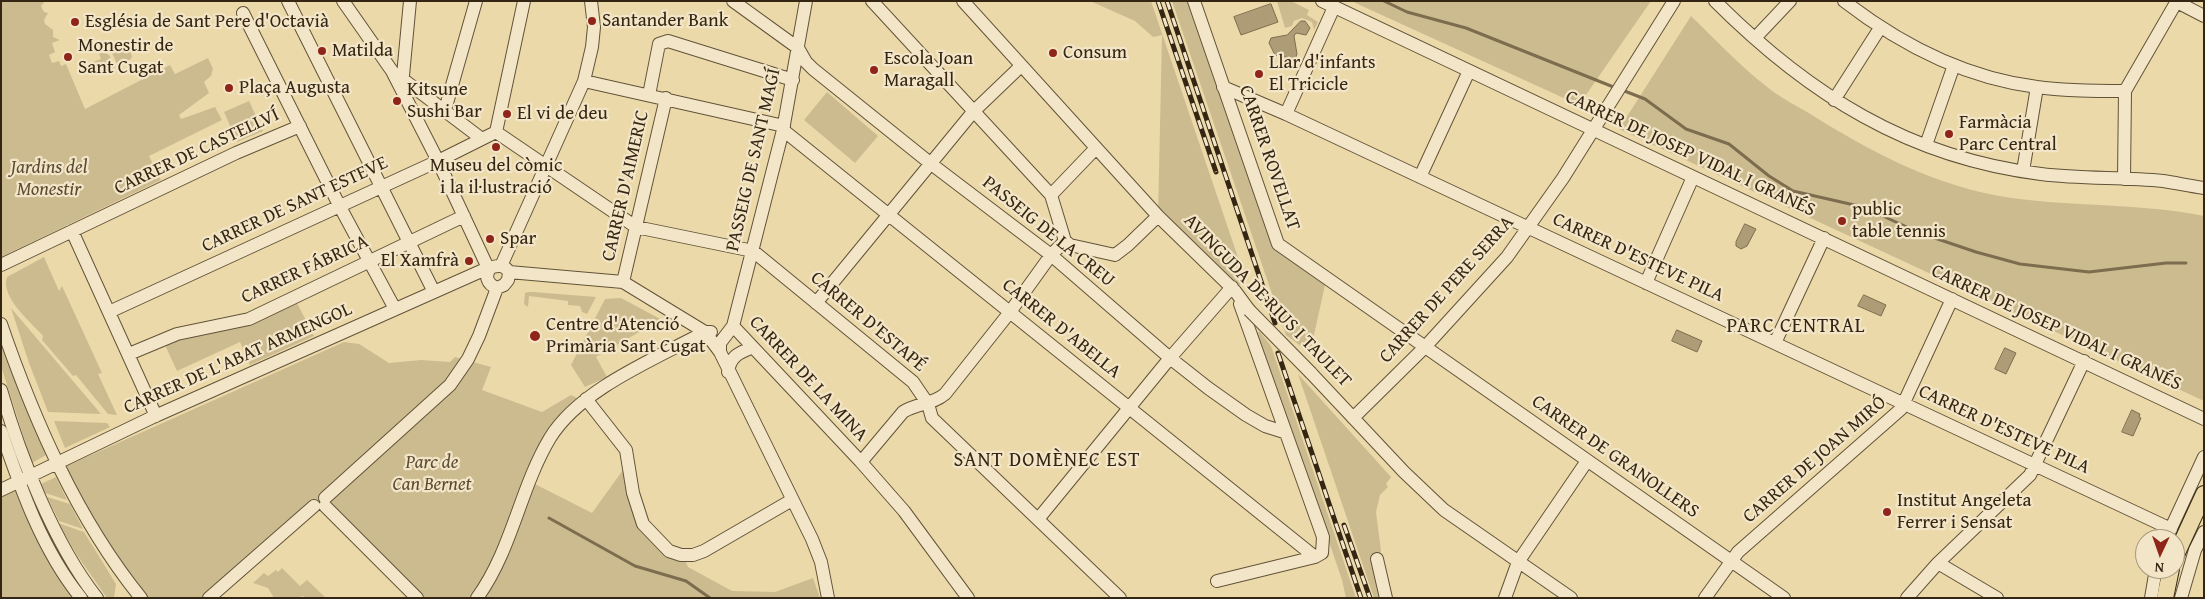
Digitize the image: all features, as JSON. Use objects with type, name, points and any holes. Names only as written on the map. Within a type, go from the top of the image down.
[{"type":"main road","points":[[2185,535],[2204,494]]},
{"type":"main road","points":[[2165,598],[2169,579]]},
{"type":"street","points":[[288,1],[434,292]]},
{"type":"street","points":[[209,598],[321,503],[450,385],[468,359],[480,336],[497,288],[507,283],[464,216],[409,106],[402,85],[344,1]]},
{"type":"street","points":[[402,85],[410,1]]},
{"type":"street","points":[[445,110],[476,1]]},
{"type":"street","points":[[524,1],[496,132],[636,227],[753,251]]},
{"type":"street","points":[[497,268],[584,81],[592,47],[594,27],[591,1]]},
{"type":"street","name":"PASSEIG DE LA CREU","points":[[733,1],[798,48],[813,69],[930,163],[1054,258],[1170,358],[1246,415],[1265,426],[1284,432]]},
{"type":"street","name":"PASSEIG DE SANT MAGÍ","points":[[720,352],[720,342],[733,326],[784,128],[806,1]]},
{"type":"street","points":[[872,1],[1051,195],[1067,243]]},
{"type":"street","name":"AVINGUDA DE RIUS I TAULET","points":[[962,1],[1158,216],[1233,289],[1248,310],[1404,472],[1444,510],[1571,598]]},
{"type":"street","name":"CARRER ROVELLAT","points":[[1194,1],[1278,244],[1425,347]]},
{"type":"street","name":"CARRER DE JOSEP VIDAL I GRANÉS","points":[[1322,1],[1469,71],[1596,124],[1693,177],[2204,419]]},
{"type":"street","points":[[1715,1],[1797,74],[1834,100],[1884,129],[1926,145],[1996,167],[2042,174],[2164,181],[2204,188]]},
{"type":"street","points":[[1755,38],[1790,1]]},
{"type":"street","points":[[1844,1],[1880,28],[1935,59],[1954,66],[2037,87],[2125,91]]},
{"type":"street","name":"CARRER DE PERE SERRA","points":[[1353,418],[1425,347],[1507,257],[1563,178],[1675,2]]},
{"type":"street","points":[[2124,179],[2125,91],[2176,2],[2204,16]]},
{"type":"street","points":[[1286,114],[1334,7]]},
{"type":"street","points":[[242,13],[338,205],[395,309]]},
{"type":"street","points":[[1834,100],[1880,28]]},
{"type":"street","points":[[649,95],[659,44],[668,41],[793,80]]},
{"type":"street","points":[[816,303],[973,112],[1021,66]]},
{"type":"street","points":[[1926,145],[1954,66]]},
{"type":"street","points":[[1420,177],[1469,71]]},
{"type":"street","points":[[584,81],[666,98],[784,128]]},
{"type":"street","points":[[402,85],[445,110],[482,139]]},
{"type":"street","name":"CARRER D'ESTEVE PILA","points":[[1223,87],[1286,114],[1905,404],[2036,466],[2159,529]]},
{"type":"street","points":[[2023,171],[2037,87]]},
{"type":"street","name":"CARRER D'AIMERIC","points":[[623,282],[666,98]]},
{"type":"street","name":"CARRER DE CASTELLVÍ","points":[[1,266],[236,153],[300,126]]},
{"type":"street","name":"CARRER D'ABELLA","points":[[784,128],[889,215],[1130,408],[1318,555]]},
{"type":"street","name":"CARRER DE SANT ESTEVE","points":[[110,312],[381,185],[438,161],[496,132]]},
{"type":"street","points":[[1051,195],[1096,148]]},
{"type":"street","points":[[1646,283],[1693,177]]},
{"type":"street","name":"CARRER FÁBRICA","points":[[129,354],[177,334],[249,319],[464,216]]},
{"type":"street","points":[[1067,243],[1115,254],[1128,245],[1158,216]]},
{"type":"street","points":[[72,231],[156,416]]},
{"type":"street","points":[[1775,343],[1824,238]]},
{"type":"street","points":[[861,462],[903,412],[912,406],[928,404],[938,400],[945,394],[1067,243]]},
{"type":"street","name":"CARRER D'ESTAPÉ","points":[[753,251],[913,382],[928,404],[932,418],[1039,518],[1120,598]]},
{"type":"street","points":[[497,288],[491,286],[487,280],[487,273],[497,268],[623,282],[705,332],[720,352],[821,562],[828,598]]},
{"type":"street","name":"CARRER DE L'ABAT ARMENGOL","points":[[1,490],[156,416],[395,309],[497,268]]},
{"type":"street","points":[[1039,518],[1170,358],[1233,289],[1251,330],[1284,432],[1323,537],[1318,555],[1217,581]]},
{"type":"street","name":"CARRER DE JOAN MIRÓ","points":[[1705,598],[1730,560],[1738,552],[1895,416],[1905,404],[1952,299]]},
{"type":"street","points":[[1,324],[16,366],[58,463],[94,531],[121,573],[141,598]]},
{"type":"street","name":"CARRER DE LA MINA","points":[[477,598],[496,564],[550,438],[568,415],[594,392],[705,332],[720,331],[733,326],[861,462],[904,511],[968,598]]},
{"type":"street","name":"CARRER DE GRANOLLERS","points":[[1425,347],[1784,598]]},
{"type":"street","points":[[728,372],[729,363],[735,356],[752,348]]},
{"type":"street","points":[[1907,598],[1938,563],[2036,466],[2084,361]]},
{"type":"street","points":[[1,390],[38,527],[55,561],[81,598]]},
{"type":"street","points":[[586,399],[626,450],[633,493],[642,524],[669,551],[681,555],[693,555],[704,551],[792,500]]},
{"type":"street","points":[[1,431],[25,479],[97,598]]},
{"type":"street","points":[[2171,529],[2204,458]]},
{"type":"street","points":[[1505,598],[1518,562],[1587,460]]},
{"type":"street","points":[[321,503],[417,598]]},
{"type":"street","points":[[2181,598],[2198,559],[2204,532]]},
{"type":"street","points":[[1377,559],[1386,598]]},
{"type":"street","points":[[1938,563],[1997,598]]},
{"type":"street","points":[[2150,598],[2154,579]]},
{"type":"green space","name":"Jardins del Monestir","points":[[1,1],[45,1],[41,6],[44,12],[48,13],[44,20],[45,24],[53,30],[53,37],[60,40],[52,43],[55,52],[49,55],[52,63],[59,61],[61,66],[66,64],[85,109],[170,65],[175,74],[208,58],[213,69],[211,76],[204,82],[209,93],[179,115],[181,119],[215,107],[222,120],[149,156],[161,180],[1,257]]},
{"type":"green space","points":[[1090,1],[1151,1],[1245,278],[1235,291],[1158,216],[1162,35],[1153,37],[1135,21]]},
{"type":"green space","points":[[1172,1],[1191,1],[1275,248],[1325,285],[1310,353],[1286,335]]},
{"type":"green space","points":[[1277,1],[1291,1],[1309,10],[1307,15],[1318,22],[1314,30],[1312,22],[1302,18],[1294,21],[1292,26],[1285,28]]},
{"type":"green space","points":[[1351,1],[1651,1],[1579,105]]},
{"type":"green space","points":[[1691,16],[1756,78],[1786,100],[1880,154],[1931,177],[1984,193],[2012,198],[2156,209],[2204,216],[2204,401],[1619,129]]},
{"type":"green space","points":[[126,42],[132,56],[131,59],[118,66],[112,53],[112,48]]},
{"type":"green space","points":[[104,52],[109,55],[115,67],[101,74],[98,73],[93,62],[101,59],[99,54]]},
{"type":"green space","points":[[827,92],[878,136],[855,163],[804,120]]},
{"type":"green space","points":[[249,101],[263,131],[237,142],[224,112]]},
{"type":"green space","points":[[44,257],[59,291],[62,286],[102,373],[98,374],[117,415],[108,414],[76,375],[73,376],[42,340],[43,336],[12,301],[8,293],[7,277]]},
{"type":"green space","points":[[525,293],[596,297],[587,314],[582,312],[580,306],[568,305],[568,301],[529,296],[528,307],[524,304]]},
{"type":"green space","points":[[621,298],[664,321],[656,328],[653,324],[596,357],[607,377],[585,387],[571,365],[605,299]]},
{"type":"green space","points":[[296,301],[314,336],[250,365],[240,342],[177,371],[165,345],[184,337]]},
{"type":"green space","points":[[11,308],[101,414],[48,412]]},
{"type":"green space","points":[[1255,332],[1260,332],[1271,346],[1356,598],[1346,598],[1342,580],[1282,403]]},
{"type":"green space","points":[[1,341],[46,455],[32,463],[1,366]]},
{"type":"green space","name":"Parc de Can Bernet","points":[[344,342],[359,344],[389,363],[421,360],[450,362],[455,357],[491,367],[482,390],[542,412],[571,395],[583,401],[568,415],[531,482],[592,513],[628,463],[642,523],[685,560],[688,567],[732,591],[775,592],[813,578],[820,598],[417,598],[325,506],[314,506],[209,598],[141,598],[62,468]]},
{"type":"green space","points":[[1298,374],[1391,477],[1386,484],[1388,487],[1380,495],[1376,512],[1381,551],[1377,559],[1386,598],[1374,598]]},
{"type":"green space","points":[[54,421],[107,423],[110,427],[65,448]]},
{"type":"green space","points":[[56,477],[67,500],[45,493],[41,484]]},
{"type":"green space","points":[[19,482],[81,598],[1,598],[1,490]]},
{"type":"green space","points":[[47,497],[70,504],[83,529],[59,521]]},
{"type":"green space","points":[[58,523],[84,532],[116,584],[114,598],[107,598],[77,555]]},
{"type":"green space","points":[[282,568],[300,586],[307,580],[326,598],[302,596],[299,598],[274,598],[268,588],[253,583],[264,573],[268,576]]},
{"type":"shaded area","points":[[1271,4],[1278,22],[1241,35],[1234,17]]},
{"type":"shaded area","points":[[1301,21],[1305,21],[1310,28],[1306,35],[1296,33],[1294,36],[1297,54],[1295,59],[1275,55],[1269,43],[1271,38],[1287,35]]},
{"type":"shaded area","points":[[1745,224],[1756,229],[1747,246],[1741,249],[1736,246],[1736,242]]},
{"type":"shaded area","points":[[1864,295],[1886,305],[1881,316],[1858,306]]},
{"type":"shaded area","points":[[1677,330],[1702,341],[1697,352],[1672,341]]},
{"type":"shaded area","points":[[2005,348],[2016,353],[2006,374],[1995,369]]},
{"type":"shaded area","points":[[2132,410],[2140,414],[2139,417],[2141,418],[2133,436],[2122,432]]},
{"type":"waterway","points":[[1384,1],[1407,12],[1466,28],[1616,88]]},
{"type":"waterway","points":[[1622,90],[1645,99],[1686,129],[1729,144],[1769,176],[1793,191],[1863,207],[1920,233],[1976,252],[2020,264],[2089,272],[2166,263],[2186,263]]},
{"type":"waterway","points":[[549,518],[635,566],[686,581],[710,598]]},
{"type":"railway","points":[[1158,1],[1216,172]]},
{"type":"railway","points":[[1167,1],[1275,323]]},
{"type":"railway","points":[[1278,353],[1361,598]]},
{"type":"railway","points":[[1344,525],[1370,598]]},
{"type":"place","name":"Santander Bank","points":[[592,21]]},
{"type":"place","name":"Església de Sant Pere d'Octavià","points":[[75,22]]},
{"type":"place","name":"Matilda","points":[[322,51]]},
{"type":"place","name":"Consum","points":[[1053,53]]},
{"type":"place","name":"Monestir de Sant Cugat","points":[[68,57]]},
{"type":"place","name":"Escola Joan Maragall","points":[[874,70]]},
{"type":"place","name":"Llar d'infants El Tricicle","points":[[1259,74]]},
{"type":"place","name":"Plaça Augusta","points":[[229,88]]},
{"type":"place","name":"Kitsune Sushi Bar","points":[[397,101]]},
{"type":"place","name":"El vi de deu","points":[[507,114]]},
{"type":"place","name":"Farmàcia Parc Central","points":[[1949,134]]},
{"type":"place","name":"Museu del còmic i la il·lustració","points":[[496,147]]},
{"type":"place","name":"public table tennis","points":[[1842,221]]},
{"type":"place","name":"Spar","points":[[490,239]]},
{"type":"place","name":"El Xamfrà","points":[[469,261]]},
{"type":"place","name":"Centre d'Atenció Primària Sant Cugat","points":[[535,336]]},
{"type":"place","name":"Institut Angeleta Ferrer i Sensat","points":[[1887,512]]},
{"type":"district","name":"PARC CENTRAL","points":[[1796,327]]},
{"type":"district","name":"SANT DOMÈNEC EST","points":[[1047,461]]}]
